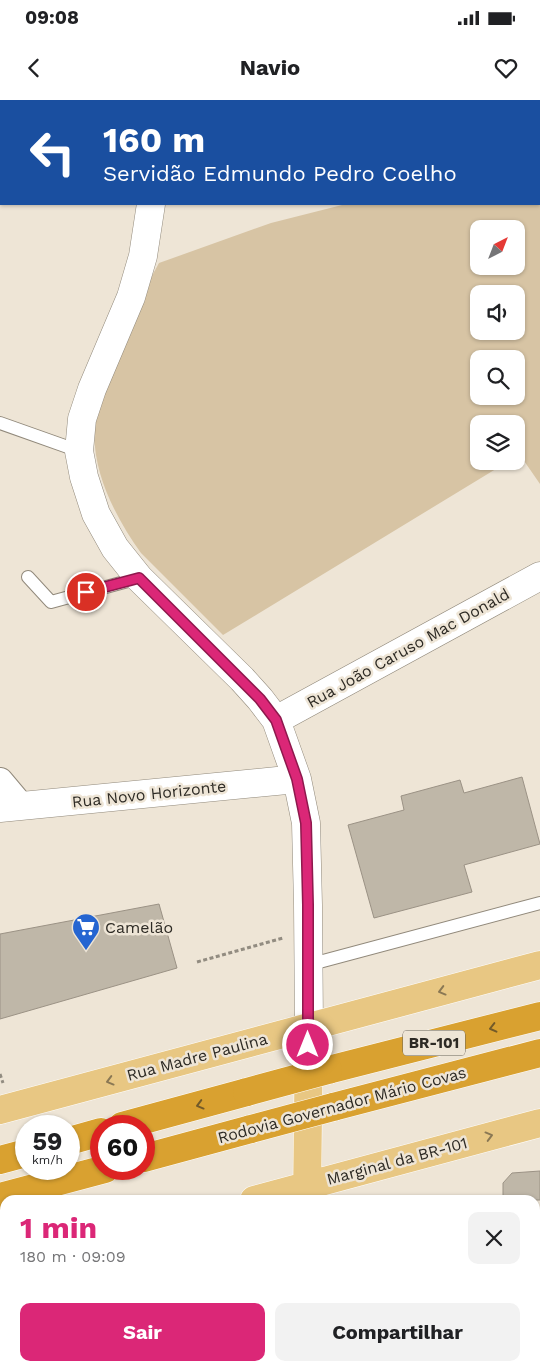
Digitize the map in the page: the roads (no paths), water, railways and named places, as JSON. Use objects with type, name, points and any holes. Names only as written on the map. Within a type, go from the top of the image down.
[{"type":"highway","name":"BR-101","points":[[155,1117],[328,1070],[540,1016]]},
{"type":"highway","name":"Rodovia Governador Mário Covas","points":[[155,1155],[540,1053]]},
{"type":"highway","points":[[0,1160],[15,1156]]},
{"type":"highway","points":[[8,1195],[90,1173]]},
{"type":"main road","points":[[151,205],[143,256],[131,297],[92,389],[82,418],[79,451],[84,477],[96,514],[112,544],[139,578],[260,699],[276,720],[297,779],[306,823],[309,1027],[307,1193]]},
{"type":"main road","name":"Rua João Caruso Mac Donald","points":[[276,720],[540,576]]},
{"type":"main road","name":"Rua Novo Horizonte","points":[[10,807],[297,779]]},
{"type":"main road","name":"Rua Madre Paulina","points":[[0,1110],[540,965]]},
{"type":"main road","name":"Marginal da BR-101","points":[[292,1195],[307,1193],[356,1172],[540,1122]]},
{"type":"main road","points":[[308,1135],[320,1152],[336,1164],[356,1172]]},
{"type":"street","points":[[0,781],[10,807]]},
{"type":"lane","points":[[0,422],[79,451]]},
{"type":"lane","points":[[28,577],[51,602],[139,578]]},
{"type":"lane","points":[[308,965],[540,903]]},
{"type":"place","name":"Camelão","points":[[86,951]]}]
